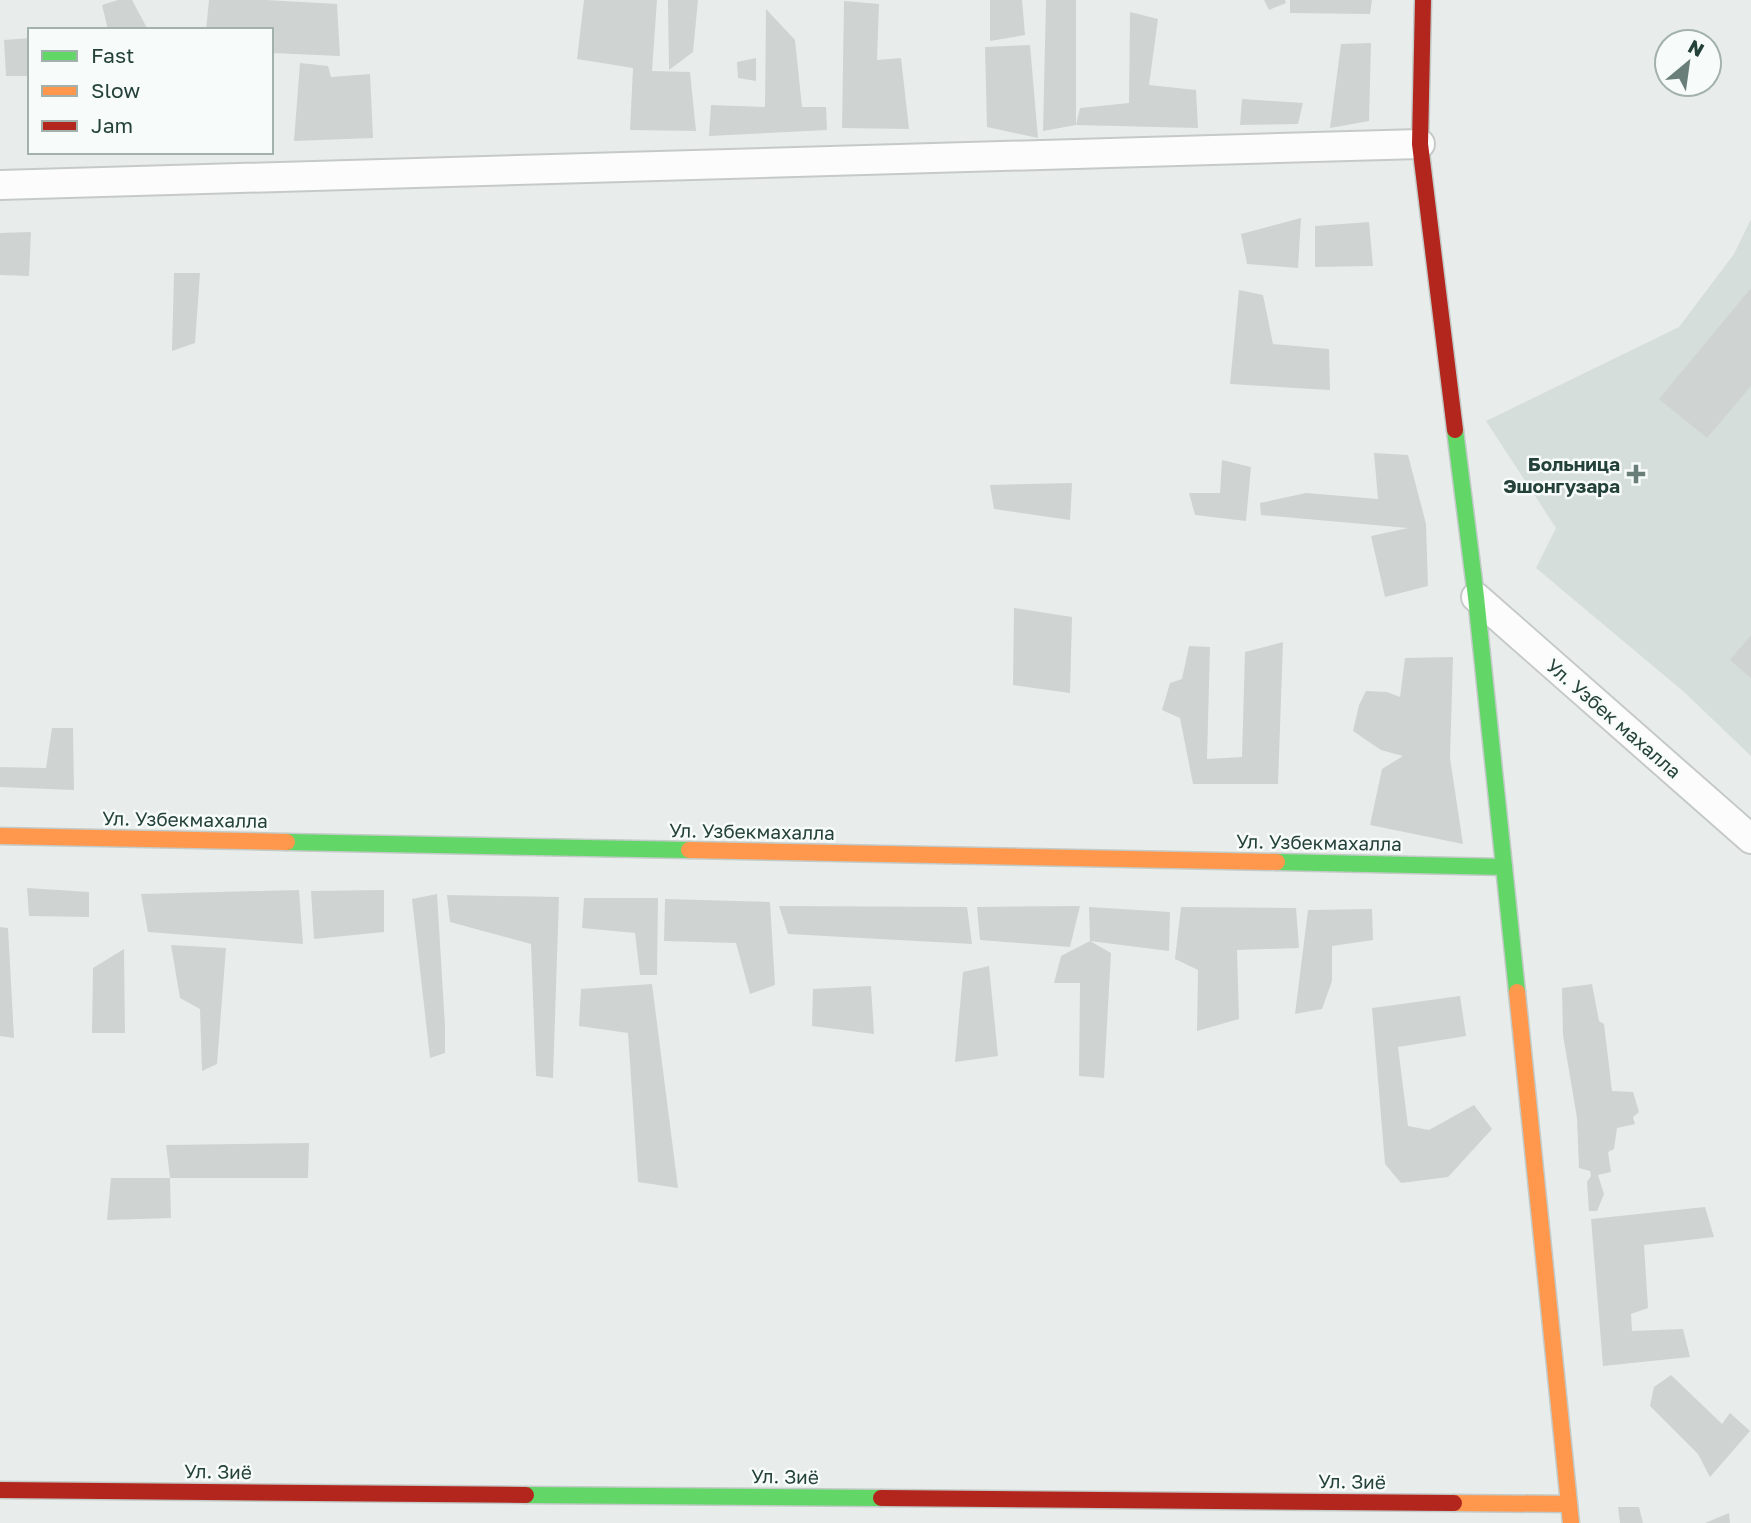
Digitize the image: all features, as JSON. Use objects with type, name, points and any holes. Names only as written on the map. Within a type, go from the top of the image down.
[{"type":"street","points":[[1423,0],[1420,144],[1476,597],[1571,1523]]},
{"type":"street","points":[[0,185],[1420,144]]},
{"type":"street","name":"Ул. Узбек махалла","points":[[1476,597],[1751,839]]},
{"type":"street","name":"Ул. Узбекмахалла","points":[[0,836],[1504,867]]},
{"type":"street","name":"Ул. Зиё","points":[[0,1490],[1569,1504]]},
{"type":"shaded area","name":"Больница Эшонгузара","points":[[1751,219],[1751,756],[1684,692],[1536,568],[1556,528],[1486,421],[1679,327],[1734,254]]},
{"type":"building","points":[[118,0],[132,0],[147,28],[108,28],[102,5]]},
{"type":"building","points":[[209,0],[337,4],[340,56],[273,53],[273,28],[206,28]]},
{"type":"building","points":[[584,0],[657,0],[652,71],[690,72],[696,131],[630,130],[633,68],[577,59]]},
{"type":"building","points":[[668,0],[698,0],[693,52],[669,70]]},
{"type":"building","points":[[990,0],[1022,0],[1025,35],[990,41]]},
{"type":"building","points":[[1046,0],[1076,0],[1076,125],[1043,131]]},
{"type":"building","points":[[1264,0],[1285,0],[1286,3],[1269,10]]},
{"type":"building","points":[[1290,0],[1372,0],[1370,14],[1290,13]]},
{"type":"building","points":[[844,1],[879,4],[877,60],[901,58],[909,129],[842,128]]},
{"type":"building","points":[[766,9],[795,40],[802,107],[826,107],[827,130],[709,136],[711,105],[765,107]]},
{"type":"building","points":[[1130,12],[1158,19],[1149,85],[1196,90],[1198,128],[1076,125],[1080,108],[1129,103]]},
{"type":"building","points":[[28,38],[28,76],[6,76],[4,40]]},
{"type":"building","points":[[1371,43],[1369,121],[1330,128],[1341,44]]},
{"type":"building","points":[[1030,45],[1038,138],[987,127],[985,47]]},
{"type":"building","points":[[756,58],[756,81],[738,78],[737,62]]},
{"type":"building","points":[[300,63],[328,66],[331,77],[370,74],[373,138],[294,141]]},
{"type":"building","points":[[1242,99],[1303,103],[1298,124],[1240,125]]},
{"type":"building","points":[[1301,218],[1298,268],[1247,264],[1241,234]]},
{"type":"building","points":[[1369,222],[1373,266],[1315,267],[1315,226]]},
{"type":"building","points":[[31,232],[29,276],[0,275],[0,233]]},
{"type":"building","points":[[174,273],[200,273],[195,343],[172,351]]},
{"type":"building","points":[[1751,288],[1751,386],[1707,438],[1659,399]]},
{"type":"building","points":[[1239,290],[1263,295],[1273,344],[1329,349],[1330,390],[1230,384]]},
{"type":"building","points":[[1374,453],[1408,455],[1426,524],[1428,586],[1385,597],[1371,536],[1408,528],[1261,515],[1260,503],[1306,493],[1378,499]]},
{"type":"building","points":[[1222,460],[1251,467],[1246,521],[1195,515],[1189,493],[1220,493]]},
{"type":"building","points":[[1072,483],[1070,520],[994,509],[990,485]]},
{"type":"building","points":[[1014,608],[1072,617],[1070,693],[1013,685]]},
{"type":"building","points":[[1751,635],[1751,678],[1730,660]]},
{"type":"building","points":[[1283,642],[1278,784],[1193,784],[1180,718],[1162,710],[1170,683],[1182,679],[1189,646],[1210,647],[1207,759],[1242,757],[1245,652]]},
{"type":"building","points":[[1453,657],[1450,758],[1463,844],[1370,825],[1382,769],[1403,756],[1381,750],[1353,731],[1359,705],[1366,691],[1387,692],[1400,697],[1405,658]]},
{"type":"building","points":[[52,728],[73,728],[74,790],[0,787],[0,767],[46,768]]},
{"type":"building","points":[[27,888],[89,892],[89,917],[29,916]]},
{"type":"building","points":[[299,890],[303,944],[148,932],[141,894]]},
{"type":"building","points":[[384,890],[384,932],[314,939],[311,891]]},
{"type":"building","points":[[437,894],[445,1053],[430,1058],[412,899]]},
{"type":"building","points":[[447,895],[559,897],[553,1078],[536,1076],[531,944],[450,922]]},
{"type":"building","points":[[584,898],[658,898],[657,975],[640,975],[635,933],[582,928]]},
{"type":"building","points":[[665,899],[770,902],[775,985],[750,994],[736,943],[664,941]]},
{"type":"building","points":[[779,906],[967,907],[972,944],[788,934]]},
{"type":"building","points":[[1080,906],[1070,947],[980,940],[977,907]]},
{"type":"building","points":[[1089,907],[1170,912],[1169,951],[1090,941]]},
{"type":"building","points":[[1181,907],[1296,908],[1299,948],[1237,950],[1239,1019],[1197,1031],[1198,970],[1175,959]]},
{"type":"building","points":[[1372,909],[1373,940],[1332,946],[1332,981],[1322,1009],[1295,1014],[1308,910]]},
{"type":"building","points":[[0,927],[8,928],[14,1038],[0,1036]]},
{"type":"building","points":[[1090,941],[1111,953],[1104,1078],[1079,1076],[1080,983],[1054,983],[1061,956]]},
{"type":"building","points":[[171,945],[226,948],[217,1064],[202,1071],[200,1009],[180,998]]},
{"type":"building","points":[[124,949],[125,1033],[92,1033],[93,968]]},
{"type":"building","points":[[989,966],[998,1056],[955,1062],[963,972]]},
{"type":"building","points":[[652,984],[678,1188],[638,1182],[628,1033],[579,1026],[581,989]]},
{"type":"building","points":[[1592,984],[1599,1021],[1604,1024],[1612,1091],[1633,1092],[1639,1112],[1633,1117],[1635,1124],[1617,1128],[1614,1149],[1608,1152],[1611,1172],[1598,1175],[1604,1194],[1597,1211],[1589,1211],[1587,1182],[1591,1176],[1590,1171],[1579,1168],[1577,1118],[1563,1035],[1562,988]]},
{"type":"building","points":[[871,986],[874,1034],[812,1026],[813,989]]},
{"type":"building","points":[[1460,996],[1466,1036],[1398,1047],[1408,1126],[1429,1130],[1474,1105],[1492,1129],[1448,1177],[1401,1183],[1385,1164],[1372,1008]]},
{"type":"building","points":[[309,1143],[308,1178],[170,1178],[166,1145]]},
{"type":"building","points":[[111,1178],[170,1178],[171,1218],[107,1220]]},
{"type":"building","points":[[1705,1207],[1714,1237],[1644,1245],[1648,1308],[1631,1314],[1632,1331],[1683,1329],[1690,1357],[1603,1366],[1591,1219]]},
{"type":"building","points":[[1671,1375],[1722,1424],[1730,1413],[1750,1431],[1710,1477],[1698,1454],[1650,1406],[1654,1387]]},
{"type":"building","points":[[1618,1507],[1639,1507],[1643,1523],[1620,1523]]},
{"type":"building","points":[[1729,1513],[1730,1523],[1705,1523]]},
{"type":"traffic: fast","points":[[1455,430],[1476,597],[1517,992]]},
{"type":"traffic: fast","points":[[287,842],[689,850]]},
{"type":"traffic: fast","points":[[1277,862],[1504,867]]},
{"type":"traffic: fast","points":[[526,1495],[881,1498]]},
{"type":"traffic: slow","points":[[0,836],[287,842]]},
{"type":"traffic: slow","points":[[689,850],[1277,862]]},
{"type":"traffic: slow","points":[[1517,992],[1571,1523]]},
{"type":"traffic: slow","points":[[1454,1503],[1569,1504]]},
{"type":"traffic: jam","points":[[1423,0],[1420,144],[1455,430]]},
{"type":"traffic: jam","points":[[0,1490],[526,1495]]},
{"type":"traffic: jam","points":[[881,1498],[1454,1503]]},
{"type":"place","name":"Больница Эшонгузара","points":[[1636,474]]}]
